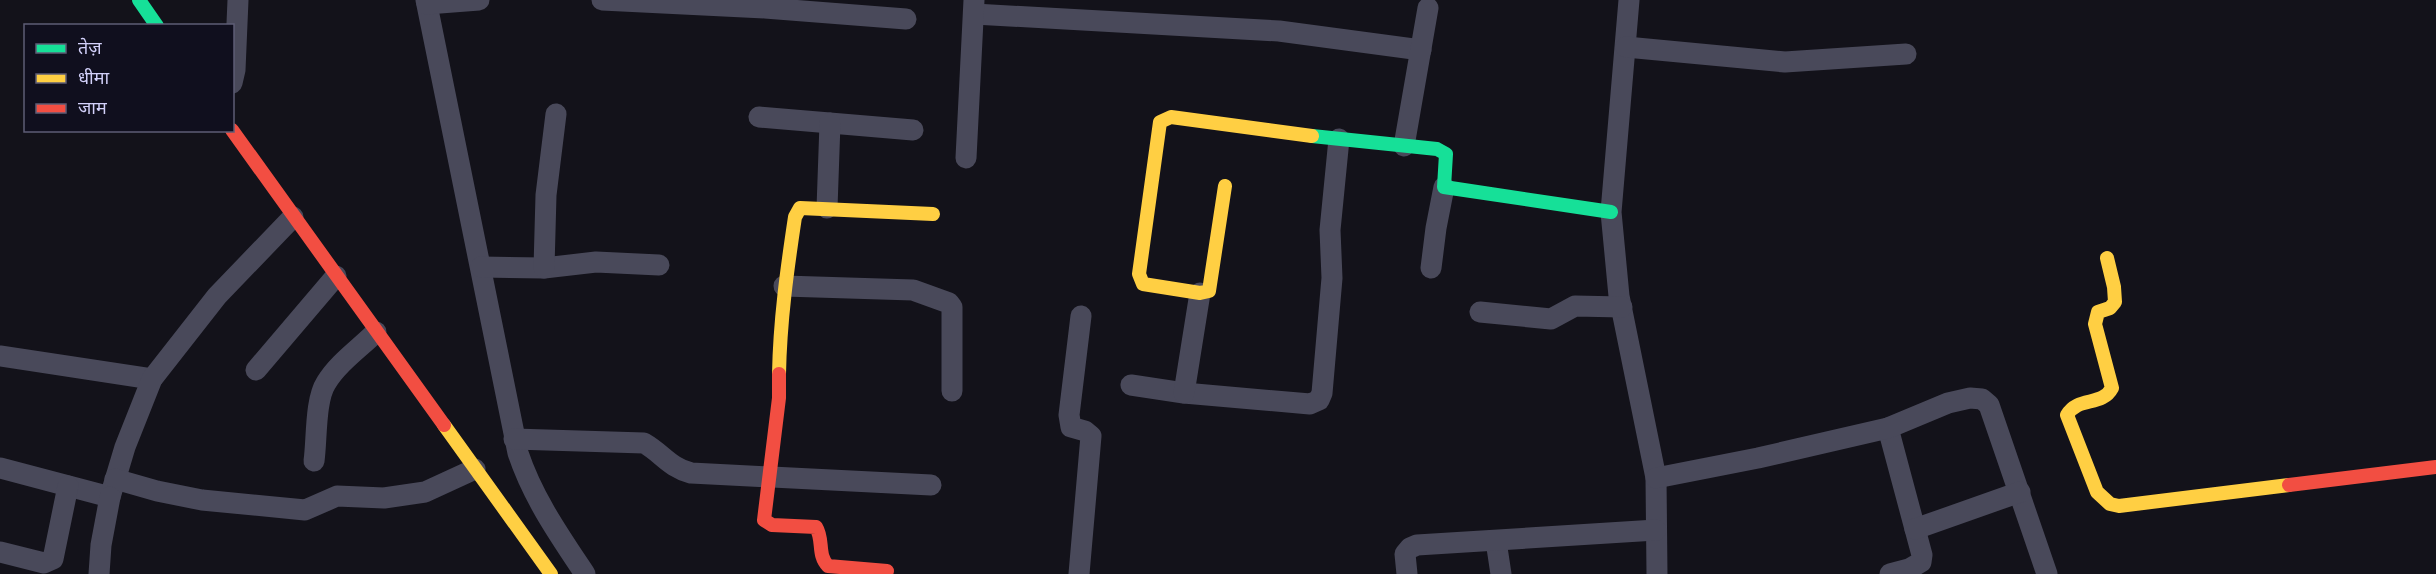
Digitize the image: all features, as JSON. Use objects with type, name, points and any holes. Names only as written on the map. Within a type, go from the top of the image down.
[{"type":"main road","points":[[139,0],[156,24]]},
{"type":"main road","points":[[1225,186],[1209,291],[1200,293],[1149,287],[1143,284],[1140,279],[1160,122],[1171,117],[1256,130],[1437,149],[1446,154],[1444,187],[1611,212]]},
{"type":"main road","points":[[233,132],[551,574]]},
{"type":"main road","points":[[886,571],[828,566],[821,558],[820,534],[816,527],[766,524],[763,515],[778,398],[780,326],[784,286],[797,211],[805,207],[933,214]]},
{"type":"main road","points":[[2107,258],[2115,302],[2094,317],[2112,388],[2110,394],[2104,398],[2076,403],[2069,408],[2067,415],[2097,492],[2110,504],[2119,506],[2436,467]]},
{"type":"street","points":[[234,74],[238,0]]},
{"type":"street","points":[[478,0],[426,2],[514,439],[528,483],[541,508],[585,574]]},
{"type":"street","points":[[602,0],[765,8],[906,19]]},
{"type":"street","points":[[1629,0],[1611,212],[1622,307],[1656,478],[1657,574]]},
{"type":"street","points":[[966,158],[974,7],[1278,31],[1421,50]]},
{"type":"street","points":[[1404,146],[1428,8]]},
{"type":"street","points":[[1626,47],[1785,62],[1906,54]]},
{"type":"street","points":[[544,268],[546,195],[556,114]]},
{"type":"street","points":[[759,117],[913,130]]},
{"type":"street","points":[[827,208],[830,123]]},
{"type":"street","points":[[1131,385],[1184,393],[1310,404],[1319,400],[1322,393],[1332,278],[1330,230],[1339,139]]},
{"type":"street","points":[[1431,268],[1444,187]]},
{"type":"street","points":[[99,574],[101,545],[113,488],[128,437],[152,379],[217,296],[293,217]]},
{"type":"street","points":[[481,267],[544,268],[596,262],[659,265]]},
{"type":"street","points":[[256,370],[336,276]]},
{"type":"street","points":[[784,286],[913,290],[949,303],[952,307],[952,391]]},
{"type":"street","points":[[1184,393],[1200,293]]},
{"type":"street","points":[[1480,312],[1551,319],[1575,306],[1622,307]]},
{"type":"street","points":[[1079,574],[1091,436],[1089,433],[1071,427],[1069,415],[1081,316]]},
{"type":"street","points":[[314,461],[321,398],[325,385],[333,373],[376,333]]},
{"type":"street","points":[[0,356],[152,379]]},
{"type":"street","points":[[1656,478],[1758,458],[1888,428],[1948,403],[1970,398],[1982,399],[1989,405],[2047,574]]},
{"type":"street","points":[[1888,428],[1922,555],[1922,562],[1909,569],[1890,574]]},
{"type":"street","points":[[514,439],[644,443],[671,466],[691,473],[931,485]]},
{"type":"street","points":[[0,468],[68,486],[157,491],[202,500],[305,510],[337,496],[384,498],[425,492],[475,469]]},
{"type":"street","points":[[0,552],[44,563],[53,559],[68,486]]},
{"type":"street","points":[[1915,529],[2020,492]]},
{"type":"street","points":[[1407,574],[1405,554],[1417,545],[1656,530]]},
{"type":"street","points":[[1496,541],[1501,574]]},
{"type":"traffic: fast","points":[[139,0],[156,24]]},
{"type":"traffic: fast","points":[[1312,136],[1437,149],[1446,154],[1444,187],[1611,212]]},
{"type":"traffic: slow","points":[[1225,186],[1209,291],[1200,293],[1143,284],[1139,274],[1160,122],[1171,117],[1312,136]]},
{"type":"traffic: slow","points":[[779,374],[787,276],[795,217],[800,208],[933,214]]},
{"type":"traffic: slow","points":[[2107,258],[2115,302],[2110,308],[2098,312],[2095,324],[2112,388],[2102,398],[2077,405],[2067,415],[2097,492],[2110,504],[2119,506],[2289,485]]},
{"type":"traffic: slow","points":[[444,425],[551,574]]},
{"type":"traffic: jam","points":[[233,132],[444,425]]},
{"type":"traffic: jam","points":[[779,374],[779,398],[764,520],[772,525],[816,527],[823,557],[828,566],[887,571]]},
{"type":"traffic: jam","points":[[2289,485],[2436,467]]}]
